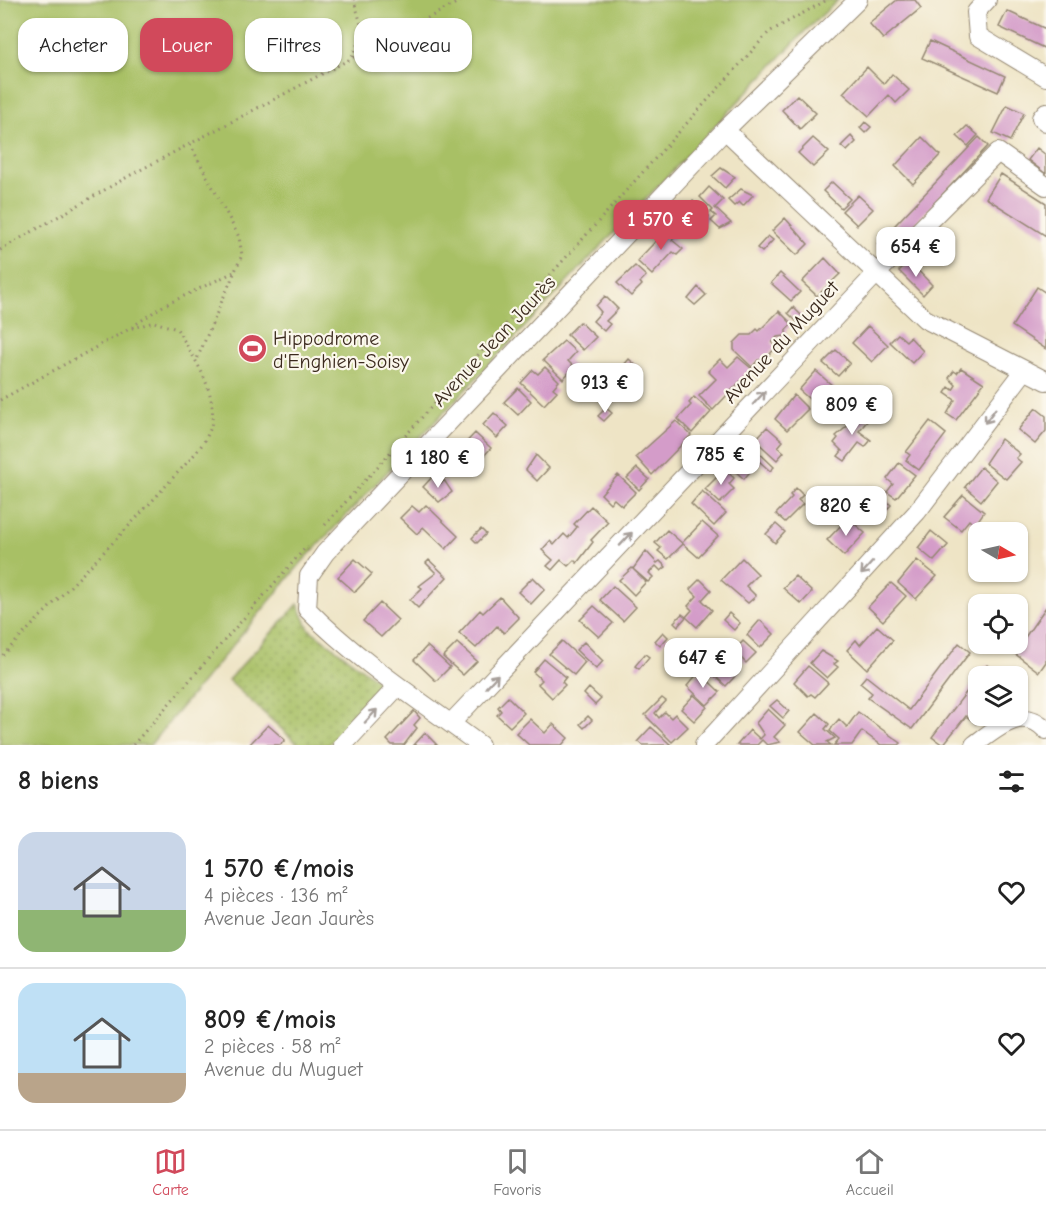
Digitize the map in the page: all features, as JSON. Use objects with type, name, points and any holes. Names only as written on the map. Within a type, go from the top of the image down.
[{"type":"street","points":[[987,0],[976,12],[978,36],[1046,77]]},
{"type":"street","name":"Avenue Jean Jaurès","points":[[480,745],[398,686],[331,633],[307,609],[309,576],[333,544],[725,130],[851,6]]},
{"type":"street","points":[[1046,112],[1041,118],[1046,122]]},
{"type":"street","points":[[725,130],[875,275],[925,319],[1046,381]]},
{"type":"street","name":"Avenue du Muguet","points":[[452,723],[875,275],[998,152],[1046,186]]},
{"type":"street","points":[[704,745],[918,512],[1025,370]]},
{"type":"street","points":[[343,745],[398,686]]},
{"type":"street","points":[[974,745],[1007,721],[1021,718],[1038,722],[1046,730]]},
{"type":"path","points":[[351,58],[363,31],[354,0]]},
{"type":"path","points":[[0,250],[190,144],[462,0]]},
{"type":"path","points":[[319,531],[769,32],[827,0]]},
{"type":"path","points":[[190,144],[239,237],[242,255],[196,361]]},
{"type":"path","points":[[0,400],[129,329],[161,307],[236,271]]},
{"type":"path","points":[[0,658],[140,515],[196,452],[211,427],[212,402],[196,361],[177,329],[154,322],[129,329]]},
{"type":"path","points":[[133,745],[312,540]]},
{"type":"green space","name":"Hippodrome d'Enghien-Soisy","points":[[0,0],[838,0],[805,31],[302,562],[150,745],[0,745]]},
{"type":"green space","points":[[298,604],[309,629],[377,680],[377,693],[328,745],[299,745],[228,680]]},
{"type":"building","points":[[897,0],[915,0],[921,8],[883,39],[869,23]]},
{"type":"building","points":[[1007,11],[1046,29],[1046,49],[999,27]]},
{"type":"building","points":[[930,41],[1005,76],[998,92],[922,58]]},
{"type":"building","points":[[867,67],[884,84],[892,74],[909,90],[896,103],[889,95],[869,116],[843,93]]},
{"type":"building","points":[[797,95],[816,113],[800,129],[782,110]]},
{"type":"building","points":[[1007,105],[1024,113],[1010,141],[993,133]]},
{"type":"building","points":[[865,122],[871,127],[865,133],[860,128]]},
{"type":"building","points":[[967,126],[978,135],[968,146],[957,136]]},
{"type":"building","points":[[851,136],[856,142],[847,151],[841,146]]},
{"type":"building","points":[[922,137],[940,155],[913,184],[895,166]]},
{"type":"building","points":[[979,137],[988,146],[887,253],[877,244]]},
{"type":"building","points":[[813,138],[829,152],[813,167],[798,153]]},
{"type":"building","points":[[1037,148],[1046,155],[1046,174],[1028,160]]},
{"type":"building","points":[[721,168],[735,177],[725,188],[712,176]]},
{"type":"building","points":[[1001,174],[1046,203],[1046,236],[986,198]]},
{"type":"building","points":[[832,182],[850,199],[841,208],[823,191]]},
{"type":"building","points":[[709,187],[723,200],[715,208],[731,223],[720,229],[711,221],[716,216],[711,212],[713,210],[700,197]]},
{"type":"building","points":[[741,189],[753,195],[743,206],[739,202],[734,206],[728,200]]},
{"type":"building","points":[[858,195],[873,209],[857,225],[842,211]]},
{"type":"building","points":[[693,201],[709,217],[695,231],[679,216]]},
{"type":"building","points":[[785,218],[808,244],[797,255],[772,231]]},
{"type":"building","points":[[672,224],[680,232],[672,240],[683,249],[677,255],[673,252],[652,275],[637,261]]},
{"type":"building","points":[[768,236],[773,240],[762,252],[757,248]]},
{"type":"building","points":[[825,258],[840,274],[817,296],[802,282]]},
{"type":"building","points":[[909,261],[932,285],[923,295],[899,271]]},
{"type":"building","points":[[635,266],[646,276],[640,282],[642,285],[631,296],[617,283]]},
{"type":"building","points":[[780,273],[800,292],[791,301],[771,283]]},
{"type":"building","points":[[698,287],[706,295],[695,305],[688,299]]},
{"type":"building","points":[[1037,287],[1046,293],[1046,349],[1012,326]]},
{"type":"building","points":[[605,296],[618,309],[606,321],[610,324],[604,331],[593,321],[601,312],[596,306]]},
{"type":"building","points":[[793,307],[803,317],[798,323],[788,313]]},
{"type":"building","points":[[779,311],[792,324],[786,330],[786,336],[777,337],[772,343],[776,347],[765,360],[758,360],[752,367],[734,350],[734,343],[742,335],[751,335],[757,329],[759,331]]},
{"type":"building","points":[[580,322],[596,337],[583,350],[567,335]]},
{"type":"building","points":[[868,326],[888,345],[872,362],[852,343]]},
{"type":"building","points":[[898,334],[906,341],[910,337],[923,351],[912,363],[890,342]]},
{"type":"building","points":[[564,341],[576,352],[568,361],[574,367],[563,379],[543,360]]},
{"type":"building","points":[[836,350],[850,363],[838,376],[823,363]]},
{"type":"building","points":[[738,357],[752,369],[713,410],[699,396],[716,379],[708,371],[720,359],[728,367]]},
{"type":"building","points":[[629,359],[641,370],[635,376],[624,365]]},
{"type":"building","points":[[545,367],[559,381],[553,388],[557,391],[544,405],[521,383],[533,370],[538,374]]},
{"type":"building","points":[[961,368],[984,383],[956,420],[947,414],[955,400],[945,393],[949,387],[953,390],[956,385],[949,378],[954,371],[957,373]]},
{"type":"building","points":[[624,369],[632,377],[620,391],[606,378],[614,370],[619,375]]},
{"type":"building","points":[[816,371],[834,387],[816,405],[799,390]]},
{"type":"building","points":[[518,388],[531,401],[518,415],[504,402]]},
{"type":"building","points":[[794,395],[808,409],[787,430],[775,419]]},
{"type":"building","points":[[694,397],[711,412],[692,433],[678,419],[691,405],[689,403]]},
{"type":"building","points":[[606,408],[612,413],[604,421],[598,416]]},
{"type":"building","points":[[1036,408],[1046,416],[1046,431],[1035,444],[1018,430]]},
{"type":"building","points":[[856,410],[868,420],[859,431],[871,440],[865,447],[859,443],[845,461],[838,456],[842,451],[834,443],[838,438],[836,436],[852,422],[849,419]]},
{"type":"building","points":[[494,413],[508,426],[497,438],[483,425]]},
{"type":"building","points":[[676,421],[691,435],[652,475],[636,457]]},
{"type":"building","points":[[930,421],[946,434],[919,470],[906,460],[910,455],[906,452]]},
{"type":"building","points":[[767,427],[783,441],[778,447],[784,452],[777,460],[755,440]]},
{"type":"building","points":[[475,433],[491,448],[471,470],[462,463],[465,459],[457,452]]},
{"type":"building","points":[[1001,439],[1020,454],[1016,458],[1021,462],[1006,479],[985,463]]},
{"type":"building","points":[[749,443],[774,467],[770,471],[759,461],[744,479],[735,471],[741,465],[734,459]]},
{"type":"building","points":[[536,455],[549,468],[537,481],[526,470]]},
{"type":"building","points":[[899,463],[915,475],[896,498],[887,492],[893,484],[887,479]]},
{"type":"building","points":[[981,467],[997,481],[981,501],[965,487]]},
{"type":"building","points":[[637,468],[649,479],[639,490],[627,478]]},
{"type":"building","points":[[725,469],[734,478],[729,484],[734,489],[720,503],[705,489]]},
{"type":"building","points":[[434,475],[442,483],[444,480],[452,492],[439,502],[423,487]]},
{"type":"building","points":[[618,475],[636,492],[622,506],[614,499],[610,503],[601,494]]},
{"type":"building","points":[[796,488],[803,495],[798,500],[803,504],[785,522],[776,514],[792,497],[790,495]]},
{"type":"building","points":[[702,491],[726,513],[714,526],[691,504]]},
{"type":"building","points":[[877,492],[891,505],[877,520],[862,507]]},
{"type":"building","points":[[963,495],[984,512],[977,522],[969,520],[961,530],[944,517]]},
{"type":"building","points":[[426,505],[458,536],[446,549],[423,527],[417,534],[400,518],[412,506],[419,512]]},
{"type":"building","points":[[591,506],[608,522],[591,540],[593,542],[577,563],[574,560],[568,566],[561,560],[552,570],[547,566],[553,560],[542,550],[550,541],[554,545],[564,534],[568,538],[577,527],[574,524]]},
{"type":"building","points":[[848,518],[865,533],[844,556],[827,540]]},
{"type":"building","points":[[702,522],[718,536],[698,557],[682,543]]},
{"type":"building","points":[[776,524],[785,532],[775,543],[766,534]]},
{"type":"building","points":[[481,529],[486,534],[477,543],[472,538]]},
{"type":"building","points":[[667,530],[683,544],[668,559],[658,551],[661,548],[655,543]]},
{"type":"building","points":[[931,531],[948,545],[934,561],[918,548]]},
{"type":"building","points":[[646,551],[657,563],[660,561],[666,567],[661,571],[656,566],[649,573],[653,577],[648,582],[633,569]]},
{"type":"building","points":[[742,558],[758,574],[746,586],[756,596],[748,603],[721,580]]},
{"type":"building","points":[[355,559],[372,574],[355,592],[338,577]]},
{"type":"building","points":[[429,560],[447,577],[418,608],[410,600],[422,588],[419,586],[436,573],[426,563]]},
{"type":"building","points":[[917,560],[937,576],[916,599],[898,583]]},
{"type":"building","points":[[632,568],[646,582],[634,595],[619,580]]},
{"type":"building","points":[[795,576],[812,592],[801,604],[783,588]]},
{"type":"building","points":[[533,577],[545,589],[531,604],[518,592]]},
{"type":"building","points":[[700,579],[711,590],[702,600],[712,610],[697,627],[686,617],[692,610],[688,606],[697,596],[690,589]]},
{"type":"building","points":[[891,583],[906,596],[883,621],[868,607]]},
{"type":"building","points":[[613,586],[636,607],[623,621],[600,600]]},
{"type":"building","points":[[500,597],[519,618],[504,633],[497,626],[476,648],[459,633],[480,610],[483,613]]},
{"type":"building","points":[[380,603],[398,620],[381,637],[363,621]]},
{"type":"building","points":[[594,606],[613,623],[599,637],[580,620]]},
{"type":"building","points":[[1046,607],[1046,662],[1039,672],[1015,654],[1028,654],[1028,633]]},
{"type":"building","points":[[729,613],[740,623],[734,630],[723,620]]},
{"type":"building","points":[[682,614],[686,617],[678,626],[674,622]]},
{"type":"building","points":[[760,620],[774,634],[760,648],[747,635]]},
{"type":"building","points":[[877,626],[893,640],[867,669],[847,650],[856,640],[860,645]]},
{"type":"building","points":[[663,632],[668,637],[660,646],[655,641]]},
{"type":"building","points":[[562,641],[585,662],[574,675],[549,654]]},
{"type":"building","points":[[743,641],[756,653],[746,663],[734,651]]},
{"type":"building","points":[[584,642],[603,661],[596,669],[576,650]]},
{"type":"building","points":[[457,643],[477,661],[463,675],[443,657]]},
{"type":"building","points":[[959,643],[968,650],[968,654],[912,729],[868,698],[872,693],[860,683],[866,676],[909,710]]},
{"type":"building","points":[[427,646],[450,667],[436,681],[414,660]]},
{"type":"building","points":[[821,651],[838,661],[834,664],[838,667],[827,678],[810,663]]},
{"type":"building","points":[[645,654],[649,657],[639,669],[635,666]]},
{"type":"building","points":[[721,656],[739,672],[726,686],[708,670]]},
{"type":"building","points":[[544,659],[566,677],[562,682],[565,685],[552,698],[538,684],[542,680],[533,672]]},
{"type":"building","points":[[808,666],[828,683],[815,697],[811,694],[808,696],[794,682]]},
{"type":"building","points":[[699,672],[720,692],[707,705],[687,686]]},
{"type":"building","points":[[589,688],[601,699],[595,705],[584,694]]},
{"type":"building","points":[[968,690],[968,718],[966,716],[943,745],[932,737]]},
{"type":"building","points":[[694,695],[707,707],[694,721],[681,709]]},
{"type":"building","points":[[508,697],[524,713],[510,727],[497,715],[501,711],[498,707]]},
{"type":"building","points":[[662,698],[666,701],[655,713],[659,718],[665,712],[671,718],[675,714],[688,727],[672,742],[645,715]]},
{"type":"building","points":[[777,700],[789,711],[783,718],[770,706]]},
{"type":"building","points":[[768,709],[785,725],[774,737],[780,742],[767,745],[762,740],[757,745],[737,745],[750,730],[760,739],[764,735],[756,723]]},
{"type":"building","points":[[414,711],[420,718],[414,725],[417,728],[404,745],[392,745],[387,740]]},
{"type":"building","points":[[858,712],[901,743],[881,745],[862,731],[852,745],[834,745],[839,739],[830,731],[833,726],[839,719],[847,727]]},
{"type":"building","points":[[817,713],[829,724],[825,729],[835,738],[827,742],[831,745],[815,745],[800,732]]},
{"type":"building","points":[[588,716],[592,720],[584,728],[580,724]]},
{"type":"building","points":[[530,719],[545,733],[553,724],[568,738],[562,745],[529,745],[516,733]]},
{"type":"building","points":[[268,725],[285,740],[280,745],[249,745]]},
{"type":"building","points":[[651,727],[671,745],[643,745],[638,741]]},
{"type":"building","points":[[425,733],[437,745],[414,745]]},
{"type":"place","name":"Hippodrome d'Enghien-Soisy","points":[[252,349]]}]
